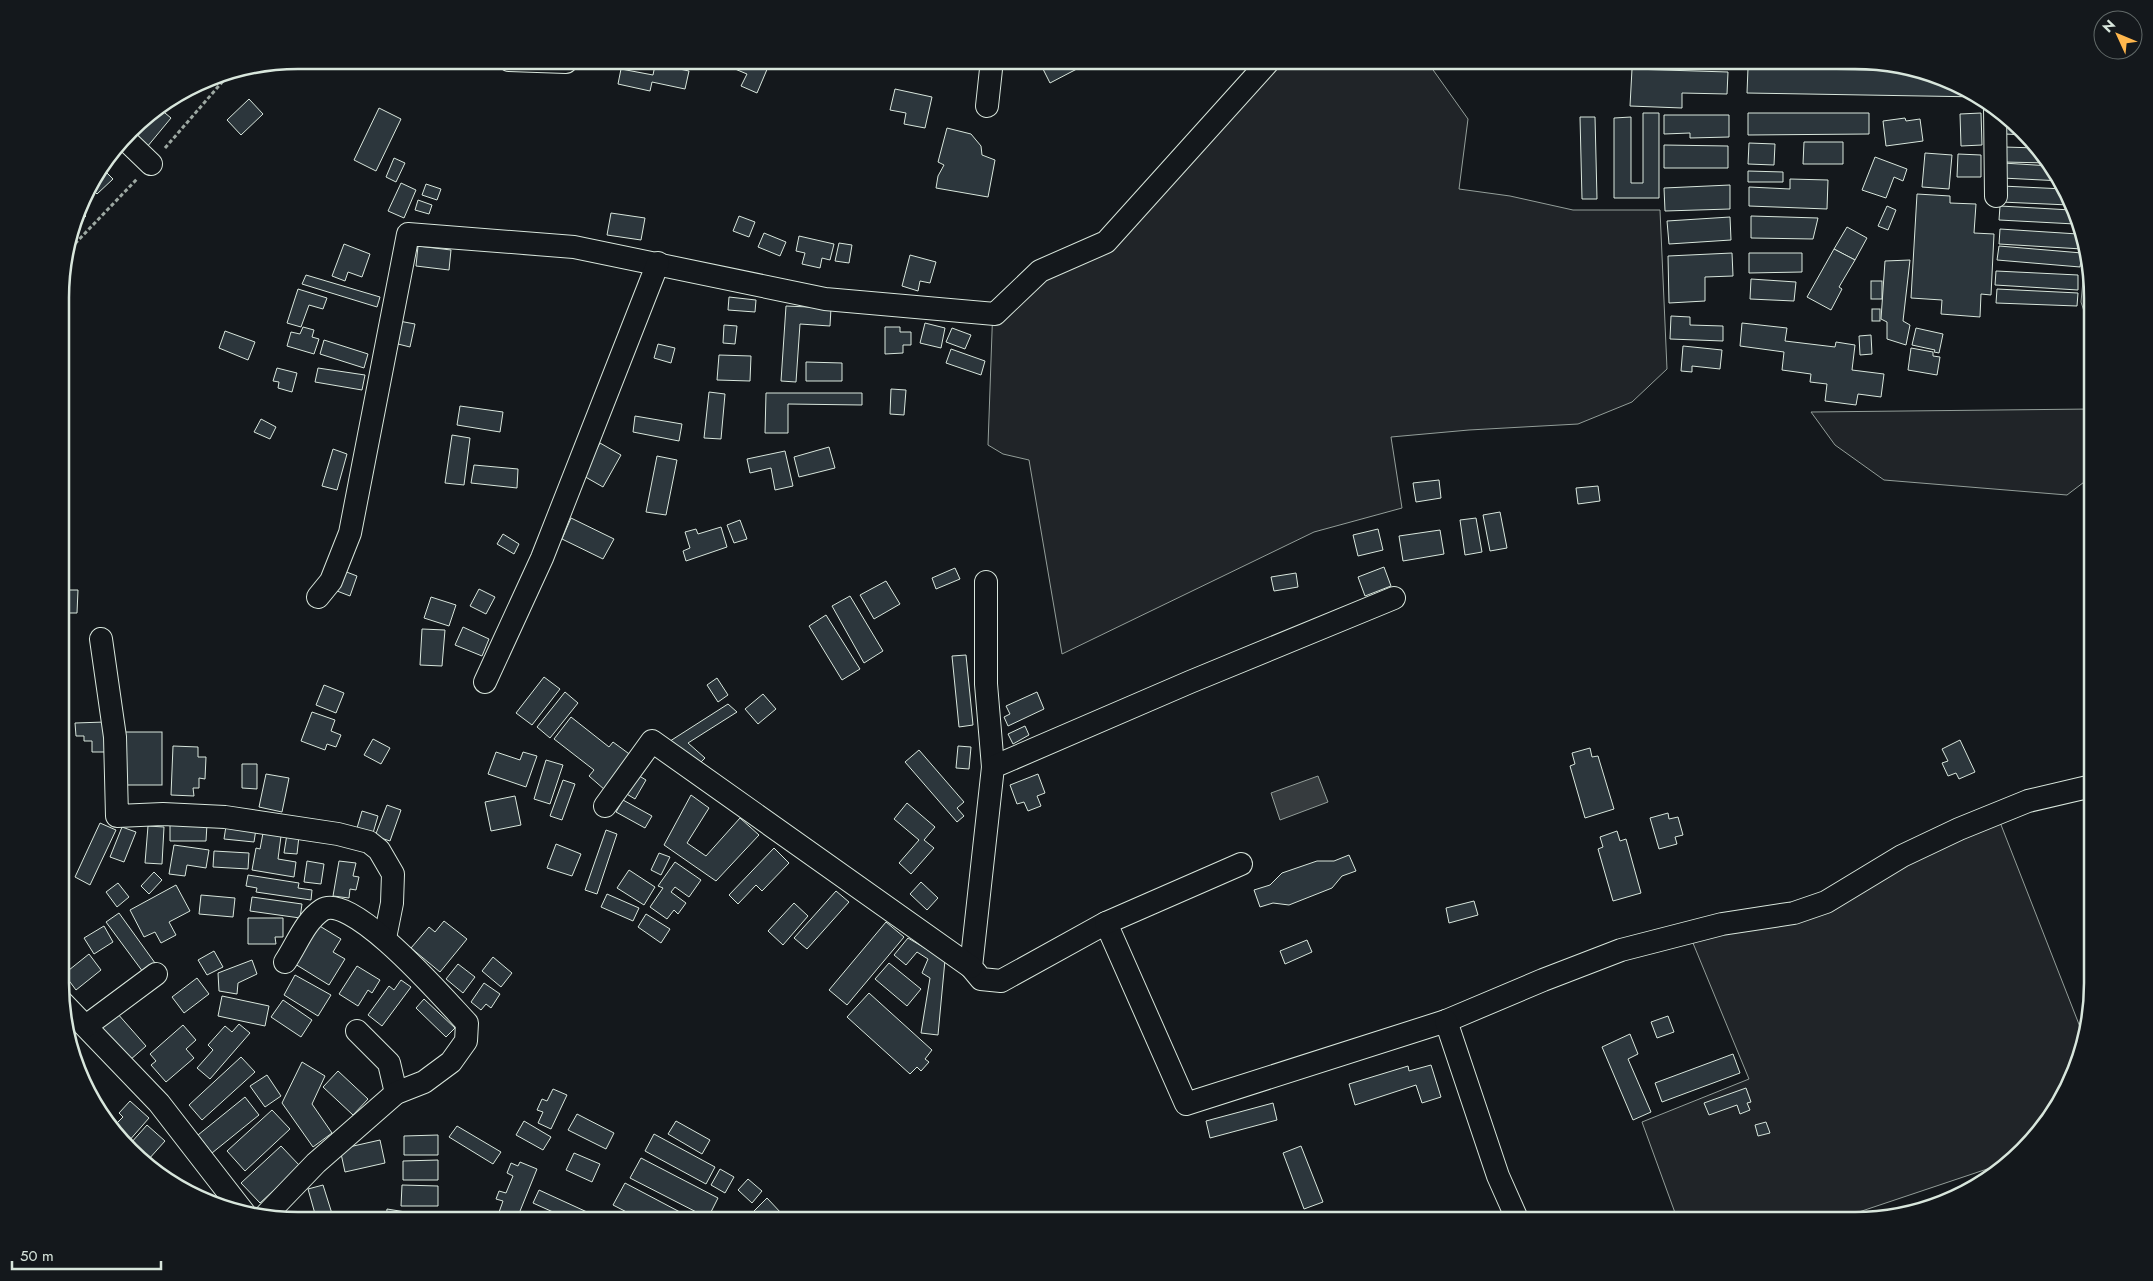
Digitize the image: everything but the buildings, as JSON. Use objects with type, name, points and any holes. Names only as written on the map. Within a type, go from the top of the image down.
[{"type":"street","points":[[987,106],[991,69]]},
{"type":"street","points":[[318,597],[331,581],[350,532],[408,234],[574,247],[825,299],[995,314],[1040,271],[1106,242],[1262,69]]},
{"type":"street","points":[[1995,116],[1996,196]]},
{"type":"street","points":[[129,143],[151,164]]},
{"type":"street","points":[[486,682],[542,558],[658,263]]},
{"type":"street","points":[[971,967],[993,767],[986,684],[986,582]]},
{"type":"street","points":[[993,767],[1190,682],[1394,598]]},
{"type":"street","points":[[101,639],[115,736],[117,816],[163,814],[225,817],[338,834],[368,842],[379,850],[393,874],[392,902],[385,938]]},
{"type":"street","points":[[605,806],[652,741],[971,967],[981,979],[1001,981],[1106,923],[1241,864]]},
{"type":"street","points":[[1106,923],[1186,1104],[1446,1021],[1621,950],[1722,924],[1794,913],[1826,902],[1902,856],[1959,829],[2028,801],[2084,788]]},
{"type":"street","points":[[270,1210],[316,1163],[396,1093],[424,1082],[451,1062],[466,1041],[467,1023],[385,938],[369,926],[336,907],[324,909],[311,920],[285,962]]},
{"type":"street","points":[[86,1026],[156,974]]},
{"type":"street","points":[[71,1011],[159,1103],[238,1204]]},
{"type":"street","points":[[1446,1021],[1498,1176],[1514,1212]]},
{"type":"street","points":[[357,1031],[389,1063],[396,1093]]},
{"type":"shaded area","points":[[1257,69],[1432,69],[1468,119],[1459,189],[1510,196],[1573,210],[1660,210],[1667,369],[1632,402],[1578,424],[1469,430],[1391,437],[1402,508],[1314,532],[1062,654],[1029,460],[1003,454],[988,445],[993,304],[1103,235]]},
{"type":"shaded area","points":[[2083,277],[2084,311],[2081,302]]},
{"type":"shaded area","points":[[2084,409],[2084,482],[2067,495],[1884,480],[1835,445],[1811,412]]},
{"type":"shaded area","points":[[1318,776],[1328,802],[1280,820],[1271,793]]},
{"type":"shaded area","points":[[1996,812],[2080,1027],[2067,1071],[2054,1098],[2037,1123],[2017,1145],[1992,1167],[1859,1212],[1675,1212],[1642,1122],[1749,1079],[1688,931],[1796,910]]}]
